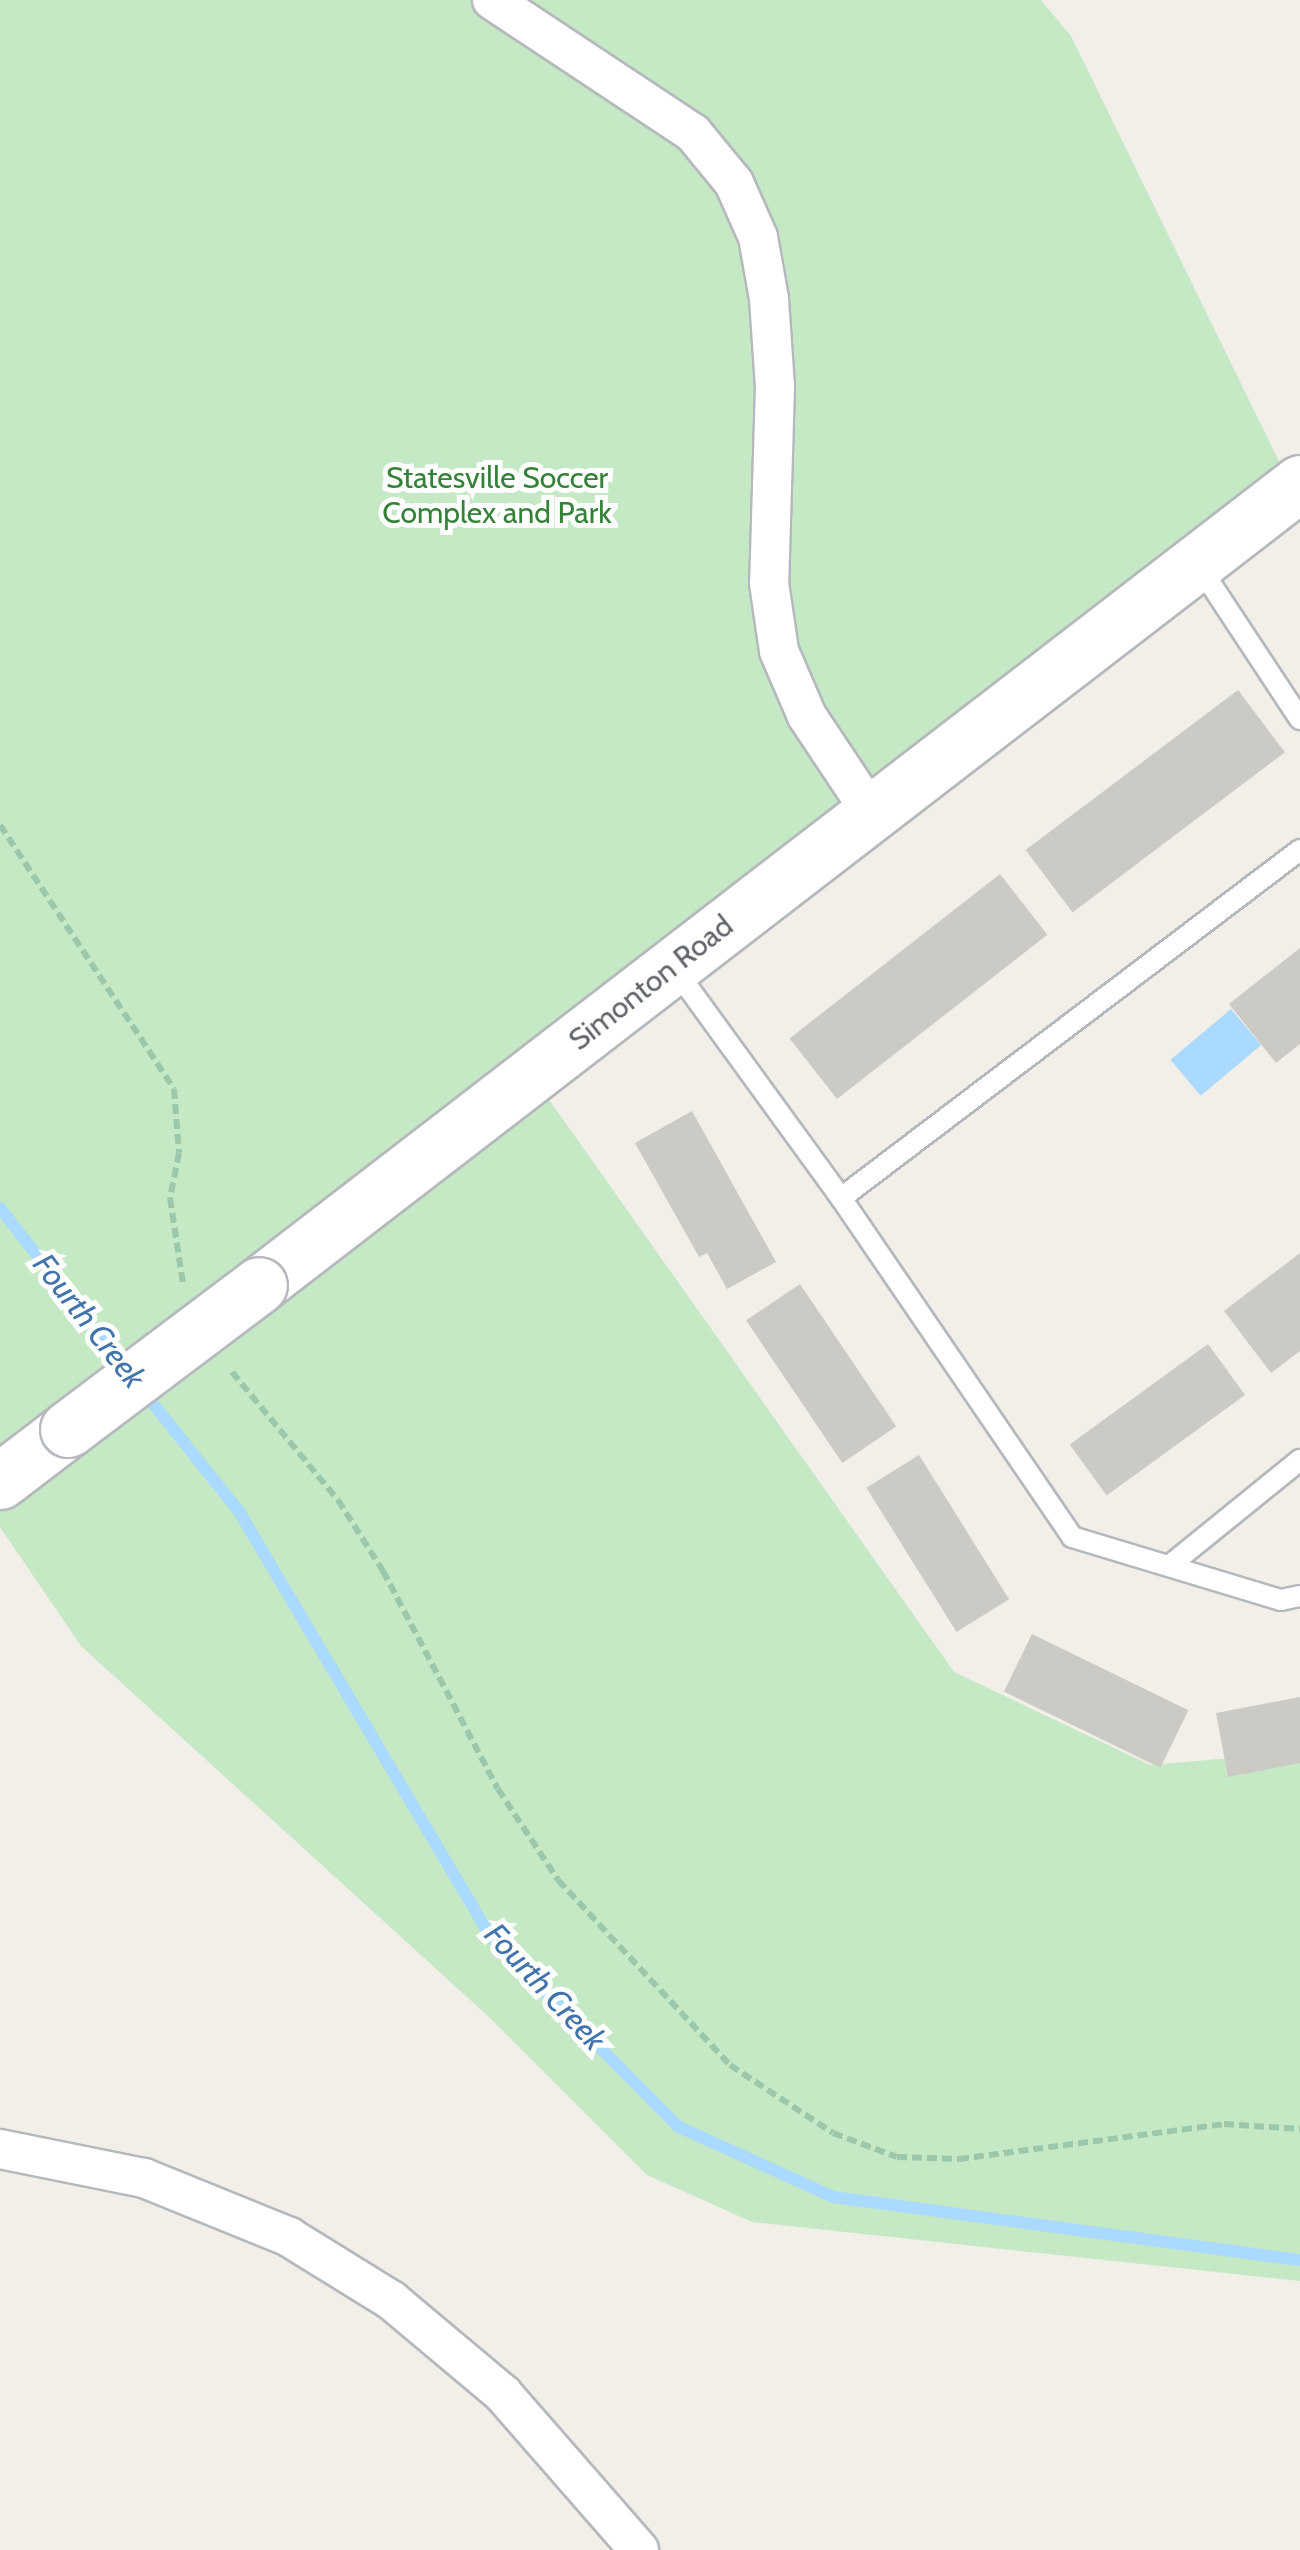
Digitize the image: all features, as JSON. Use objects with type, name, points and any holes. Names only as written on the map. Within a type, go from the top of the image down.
[{"type":"street","points":[[492,0],[692,133],[734,183],[758,237],[769,299],[775,386],[769,583],[778,651],[807,716],[872,814]]},
{"type":"street","name":"Simonton Road","points":[[0,1481],[260,1285],[1300,482]]},
{"type":"street","points":[[0,2149],[144,2178],[289,2237],[391,2300],[503,2394],[639,2550]]},
{"type":"lane","points":[[1198,563],[1300,720]]},
{"type":"lane","points":[[841,1198],[1300,850]]},
{"type":"lane","points":[[673,966],[841,1198],[1072,1537],[1281,1600],[1300,1596]]},
{"type":"lane","points":[[1169,1566],[1300,1460]]},
{"type":"path","points":[[0,825],[174,1090],[180,1153],[170,1198],[172,1242],[185,1290]]},
{"type":"path","points":[[232,1372],[338,1500],[374,1557],[498,1790],[558,1880],[730,2064],[834,2133],[897,2157],[959,2159],[1224,2124],[1300,2129]]},
{"type":"green space","name":"Statesville Soccer Complex and Park","points":[[0,0],[1041,0],[1071,36],[1293,490],[545,1094],[954,1672],[1150,1765],[1300,1752],[1300,2281],[752,2222],[647,2175],[490,2018],[81,1646],[0,1527]]},
{"type":"water","points":[[1231,1009],[1261,1045],[1201,1096],[1170,1060]]},
{"type":"building","points":[[1238,690],[1285,752],[1073,912],[1026,850]]},
{"type":"building","points":[[1000,874],[1047,935],[837,1099],[790,1038]]},
{"type":"building","points":[[1300,948],[1300,1044],[1276,1063],[1229,1004]]},
{"type":"building","points":[[692,1111],[776,1262],[727,1289],[707,1253],[699,1257],[635,1143]]},
{"type":"building","points":[[1300,1253],[1300,1351],[1271,1373],[1224,1311]]},
{"type":"building","points":[[800,1284],[896,1427],[842,1463],[746,1320]]},
{"type":"building","points":[[1208,1344],[1245,1395],[1107,1495],[1070,1445]]},
{"type":"building","points":[[919,1455],[1009,1599],[957,1632],[866,1488]]},
{"type":"building","points":[[1032,1634],[1188,1710],[1160,1768],[1004,1692]]},
{"type":"building","points":[[1300,1697],[1300,1763],[1228,1777],[1216,1713]]},
{"type":"waterway","name":"Fourth Creek","points":[[0,1208],[127,1371]]},
{"type":"waterway","name":"Fourth Creek","points":[[143,1391],[240,1513],[492,1939],[679,2127],[833,2197],[1300,2260]]}]
